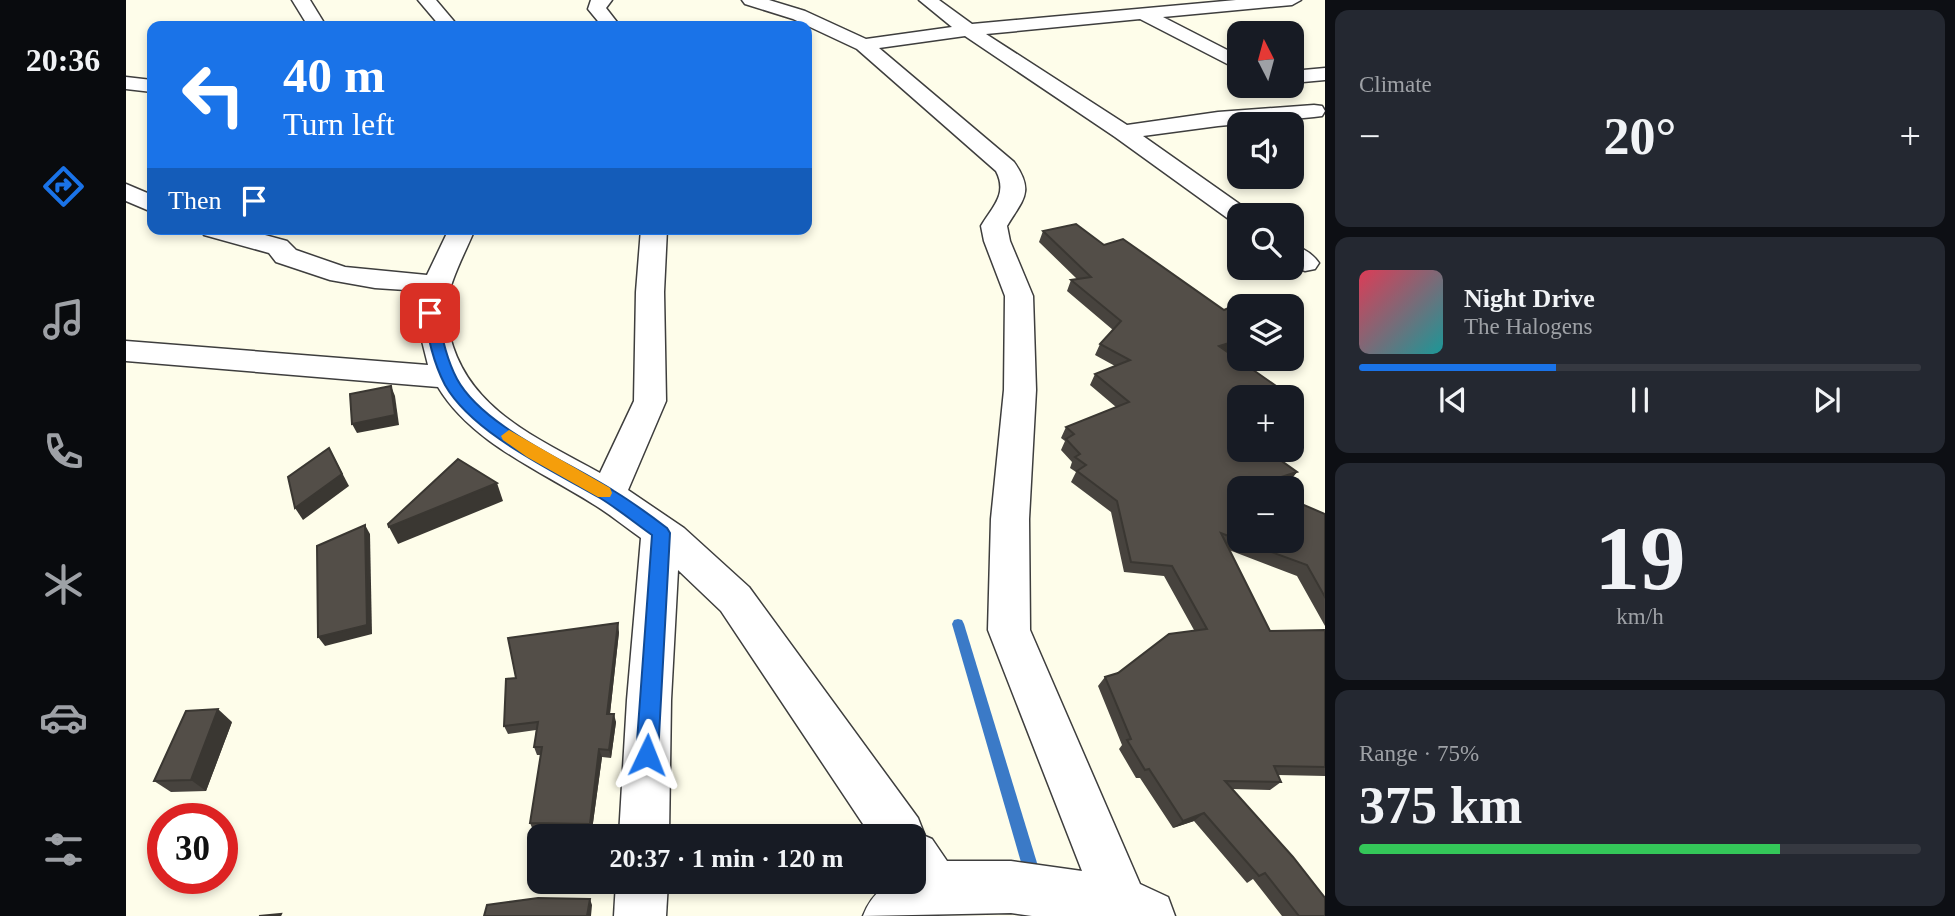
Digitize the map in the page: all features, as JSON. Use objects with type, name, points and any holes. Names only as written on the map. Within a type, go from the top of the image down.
[{"type":"street","points":[[301,0],[314,21]]},
{"type":"street","points":[[427,0],[445,21]]},
{"type":"street","points":[[603,0],[597,9],[607,21]]},
{"type":"street","points":[[751,0],[799,15],[864,45],[1006,167],[1015,182],[1014,198],[994,226],[997,241],[1019,296],[1020,390],[1010,519],[1009,630],[1115,905]]},
{"type":"street","points":[[928,0],[968,30],[1123,132],[1227,206]]},
{"type":"street","points":[[864,45],[968,30],[1292,0]]},
{"type":"street","points":[[1141,13],[1227,58]]},
{"type":"street","points":[[1304,75],[1325,74]]},
{"type":"street","points":[[126,83],[147,85]]},
{"type":"street","points":[[1295,98],[1319,114]]},
{"type":"street","points":[[1123,132],[1218,119],[1319,114]]},
{"type":"street","points":[[126,191],[147,202]]},
{"type":"street","points":[[235,235],[278,247],[286,256],[340,274],[375,280],[437,284]]},
{"type":"street","points":[[459,235],[437,284],[430,313],[438,349],[449,377],[475,412],[533,452],[608,495],[661,533],[735,599],[892,824]]},
{"type":"street","points":[[608,495],[650,401],[650,292],[654,235]]},
{"type":"street","points":[[126,351],[449,377]]},
{"type":"street","points":[[644,824],[649,700],[661,533]]},
{"type":"street","points":[[926,872],[1115,905]]},
{"type":"street","points":[[640,916],[641,894]]},
{"type":"street","points":[[889,916],[906,894]]},
{"type":"building","points":[[1076,224],[1104,245],[1123,239],[1224,310],[1227,309],[1227,344],[1219,346],[1227,352],[1227,371],[1255,371],[1275,385],[1227,385],[1227,462],[1283,462],[1297,472],[1284,476],[1227,476],[1227,535],[1221,533],[1227,545],[1227,553],[1231,553],[1270,631],[1325,630],[1325,767],[1274,766],[1281,782],[1225,781],[1293,857],[1325,898],[1325,916],[1299,916],[1265,873],[1259,876],[1204,813],[1183,821],[1149,769],[1145,770],[1127,740],[1131,739],[1105,677],[1118,673],[1169,634],[1207,629],[1172,566],[1131,562],[1117,501],[1077,471],[1086,465],[1075,457],[1080,454],[1066,439],[1074,434],[1066,427],[1129,402],[1095,374],[1130,360],[1100,344],[1121,321],[1071,280],[1091,277],[1043,231]]},
{"type":"building","points":[[391,386],[395,415],[352,424],[350,394]]},
{"type":"building","points":[[329,448],[342,474],[295,508],[288,477]]},
{"type":"building","points":[[458,459],[497,483],[389,527],[388,524]]},
{"type":"building","points":[[1304,505],[1325,514],[1325,597],[1307,565],[1274,553],[1304,553]]},
{"type":"building","points":[[365,525],[367,625],[318,637],[317,546]]},
{"type":"building","points":[[618,623],[607,714],[614,714],[609,750],[599,749],[590,824],[530,823],[542,747],[534,747],[538,722],[504,726],[506,679],[516,678],[508,638]]},
{"type":"building","points":[[218,709],[191,780],[154,781],[186,711]]},
{"type":"building","points":[[538,898],[590,899],[587,916],[484,916],[487,905]]},
{"type":"waterway","points":[[958,624],[1033,876]]},
{"type":"slow traffic","points":[[509,436],[604,493]]},
{"type":"route","points":[[430,313],[438,349],[452,384],[475,412],[533,452],[608,495],[661,533],[647,755]]}]
